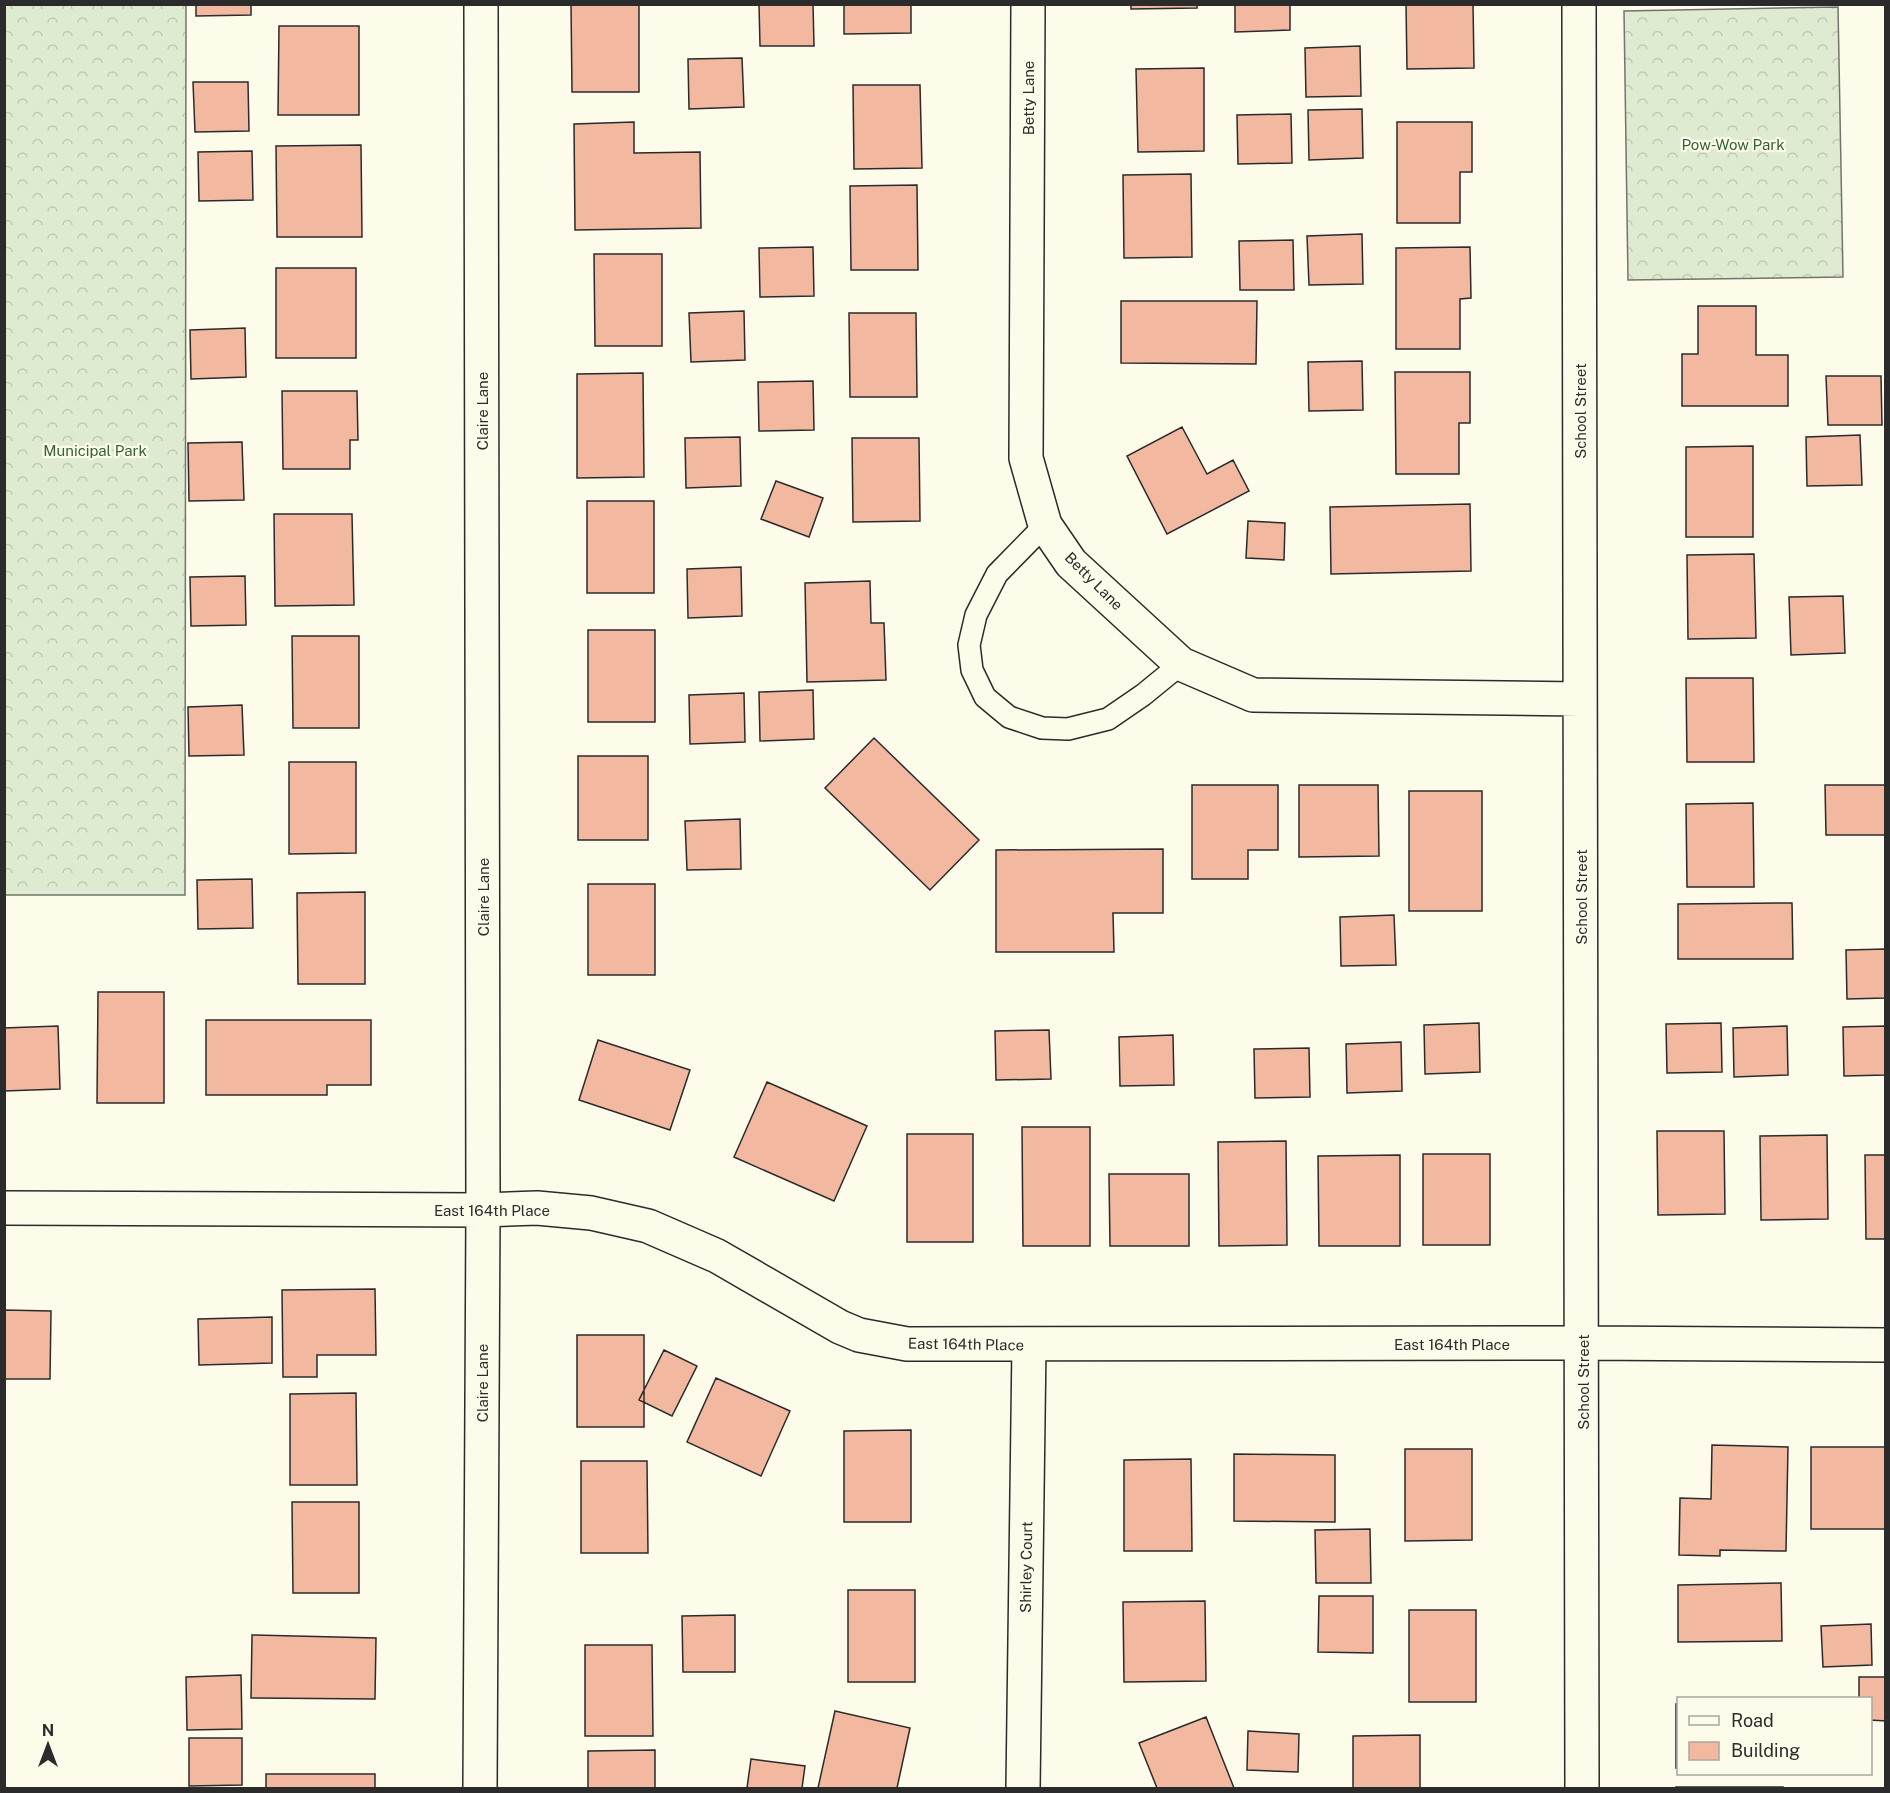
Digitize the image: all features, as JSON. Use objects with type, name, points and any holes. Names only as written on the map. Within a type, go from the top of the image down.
[{"type":"street","name":"Claire Lane","points":[[480,1788],[483,1210],[481,4]]},
{"type":"street","name":"Betty Lane","points":[[1028,4],[1026,458],[1045,525],[1071,563],[1181,664],[1253,695],[1580,699]]},
{"type":"street","name":"School Street","points":[[1580,4],[1582,1788]]},
{"type":"street","name":"East 164th Place","points":[[4,1208],[483,1210],[537,1208],[591,1213],[648,1226],[717,1256],[840,1327],[859,1335],[907,1344],[1886,1345]]},
{"type":"street","name":"Shirley Court","points":[[1023,1788],[1029,1345]]},
{"type":"lane","points":[[1045,525],[997,574],[976,615],[969,645],[972,670],[985,697],[1009,717],[1042,728],[1068,729],[1108,718],[1143,695],[1181,664]]},
{"type":"green space","name":"Municipal Park","points":[[5,4],[186,5],[185,895],[5,895]]},
{"type":"green space","name":"Pow-Wow Park","points":[[1838,7],[1843,277],[1628,280],[1624,11]]},
{"type":"building","points":[[196,4],[251,4],[251,15],[196,16]]},
{"type":"building","points":[[571,4],[639,4],[639,92],[572,92]]},
{"type":"building","points":[[759,4],[813,4],[814,46],[760,46]]},
{"type":"building","points":[[844,4],[911,4],[911,33],[844,34]]},
{"type":"building","points":[[1131,4],[1197,4],[1197,8],[1131,9]]},
{"type":"building","points":[[1235,4],[1290,4],[1290,30],[1235,32]]},
{"type":"building","points":[[1406,4],[1473,4],[1474,68],[1407,69]]},
{"type":"building","points":[[279,26],[359,26],[359,115],[278,115]]},
{"type":"building","points":[[1360,46],[1361,96],[1306,97],[1305,48]]},
{"type":"building","points":[[742,58],[744,107],[689,109],[688,59]]},
{"type":"building","points":[[1204,68],[1204,151],[1138,152],[1136,69]]},
{"type":"building","points":[[193,82],[248,82],[249,131],[195,132]]},
{"type":"building","points":[[853,85],[920,85],[922,168],[854,169]]},
{"type":"building","points":[[1362,109],[1363,158],[1309,160],[1308,110]]},
{"type":"building","points":[[1291,114],[1292,163],[1238,164],[1237,115]]},
{"type":"building","points":[[634,122],[634,153],[700,152],[701,228],[575,230],[574,124]]},
{"type":"building","points":[[1397,122],[1472,122],[1472,172],[1460,172],[1460,223],[1397,223]]},
{"type":"building","points":[[361,145],[362,237],[277,237],[276,146]]},
{"type":"building","points":[[252,151],[253,200],[199,201],[198,152]]},
{"type":"building","points":[[1191,174],[1192,257],[1124,258],[1123,175]]},
{"type":"building","points":[[917,185],[918,270],[851,270],[850,186]]},
{"type":"building","points":[[1362,234],[1363,284],[1309,285],[1307,236]]},
{"type":"building","points":[[1293,240],[1294,290],[1240,290],[1239,241]]},
{"type":"building","points":[[813,247],[814,296],[760,297],[759,248]]},
{"type":"building","points":[[1470,247],[1471,298],[1460,299],[1460,349],[1396,349],[1396,248]]},
{"type":"building","points":[[594,254],[662,254],[662,346],[595,346]]},
{"type":"building","points":[[276,268],[356,268],[356,358],[276,358]]},
{"type":"building","points":[[1121,301],[1257,301],[1256,364],[1121,363]]},
{"type":"building","points":[[1698,306],[1756,306],[1756,355],[1788,355],[1788,406],[1682,406],[1682,354],[1698,354]]},
{"type":"building","points":[[744,311],[745,360],[691,362],[689,313]]},
{"type":"building","points":[[849,313],[916,313],[917,397],[850,397]]},
{"type":"building","points":[[245,328],[246,377],[191,379],[190,330]]},
{"type":"building","points":[[1362,361],[1363,410],[1309,411],[1308,362]]},
{"type":"building","points":[[1395,372],[1470,372],[1470,423],[1459,423],[1459,474],[1396,474]]},
{"type":"building","points":[[643,373],[644,477],[577,478],[577,374]]},
{"type":"building","points":[[1826,376],[1881,376],[1882,425],[1828,425]]},
{"type":"building","points":[[813,381],[814,430],[759,431],[758,382]]},
{"type":"building","points":[[282,391],[357,391],[358,440],[350,440],[350,469],[283,469]]},
{"type":"building","points":[[1182,427],[1207,474],[1233,460],[1249,491],[1167,534],[1127,456]]},
{"type":"building","points":[[1860,435],[1862,485],[1807,486],[1806,437]]},
{"type":"building","points":[[740,437],[741,486],[686,488],[685,438]]},
{"type":"building","points":[[852,438],[919,438],[920,521],[853,522]]},
{"type":"building","points":[[242,442],[244,500],[189,501],[188,443]]},
{"type":"building","points":[[1753,446],[1753,537],[1686,537],[1686,447]]},
{"type":"building","points":[[776,481],[823,498],[809,537],[761,519]]},
{"type":"building","points":[[587,501],[654,501],[654,593],[587,593]]},
{"type":"building","points":[[1470,504],[1471,571],[1331,574],[1330,507]]},
{"type":"building","points":[[274,514],[352,514],[354,605],[275,606]]},
{"type":"building","points":[[1248,521],[1285,523],[1284,560],[1246,558]]},
{"type":"building","points":[[1754,554],[1756,638],[1688,639],[1687,555]]},
{"type":"building","points":[[741,567],[742,616],[688,618],[687,569]]},
{"type":"building","points":[[245,576],[246,625],[191,626],[190,577]]},
{"type":"building","points":[[870,581],[871,623],[884,623],[886,680],[807,682],[805,583]]},
{"type":"building","points":[[1843,596],[1845,653],[1791,655],[1789,597]]},
{"type":"building","points":[[588,630],[655,630],[655,722],[588,722]]},
{"type":"building","points":[[292,636],[359,636],[359,728],[293,728]]},
{"type":"building","points":[[1686,678],[1753,678],[1754,762],[1687,762]]},
{"type":"building","points":[[813,690],[814,739],[760,741],[759,692]]},
{"type":"building","points":[[744,693],[745,742],[690,744],[689,695]]},
{"type":"building","points":[[242,705],[244,755],[189,756],[188,707]]},
{"type":"building","points":[[874,738],[979,840],[930,890],[825,788]]},
{"type":"building","points":[[578,756],[648,756],[648,840],[578,840]]},
{"type":"building","points":[[289,762],[356,762],[356,853],[289,854]]},
{"type":"building","points":[[1192,785],[1278,785],[1278,850],[1248,850],[1248,879],[1192,879]]},
{"type":"building","points":[[1299,785],[1378,785],[1379,856],[1299,857]]},
{"type":"building","points":[[1825,785],[1886,785],[1886,835],[1826,835]]},
{"type":"building","points":[[1409,791],[1482,791],[1482,911],[1409,911]]},
{"type":"building","points":[[1753,803],[1754,887],[1687,887],[1686,804]]},
{"type":"building","points":[[740,819],[741,869],[687,870],[685,821]]},
{"type":"building","points":[[1163,849],[1163,913],[1113,913],[1114,952],[996,952],[996,850]]},
{"type":"building","points":[[252,879],[253,928],[198,929],[197,880]]},
{"type":"building","points":[[588,884],[655,884],[655,975],[588,975]]},
{"type":"building","points":[[365,892],[365,984],[298,984],[297,893]]},
{"type":"building","points":[[1792,903],[1793,959],[1678,959],[1678,904]]},
{"type":"building","points":[[1394,915],[1396,965],[1341,966],[1340,917]]},
{"type":"building","points":[[1886,949],[1886,998],[1847,999],[1846,950]]},
{"type":"building","points":[[98,992],[164,992],[164,1103],[97,1103]]},
{"type":"building","points":[[206,1020],[371,1020],[371,1085],[327,1085],[327,1095],[206,1095]]},
{"type":"building","points":[[1479,1023],[1480,1072],[1425,1074],[1424,1025]]},
{"type":"building","points":[[1721,1023],[1722,1072],[1667,1073],[1666,1024]]},
{"type":"building","points":[[58,1026],[60,1089],[4,1091],[4,1028]]},
{"type":"building","points":[[1787,1026],[1788,1075],[1734,1077],[1733,1028]]},
{"type":"building","points":[[1886,1026],[1886,1075],[1844,1076],[1843,1027]]},
{"type":"building","points":[[1049,1030],[1051,1079],[996,1080],[995,1031]]},
{"type":"building","points":[[1173,1035],[1174,1085],[1120,1086],[1119,1037]]},
{"type":"building","points":[[598,1040],[690,1070],[670,1130],[579,1100]]},
{"type":"building","points":[[1401,1042],[1402,1091],[1347,1093],[1346,1044]]},
{"type":"building","points":[[1309,1048],[1310,1097],[1255,1098],[1254,1049]]},
{"type":"building","points":[[767,1082],[867,1126],[834,1201],[734,1157]]},
{"type":"building","points":[[1022,1127],[1090,1127],[1090,1246],[1023,1246]]},
{"type":"building","points":[[1657,1131],[1724,1131],[1725,1214],[1658,1215]]},
{"type":"building","points":[[907,1134],[973,1134],[973,1242],[907,1242]]},
{"type":"building","points":[[1827,1135],[1828,1219],[1761,1220],[1760,1136]]},
{"type":"building","points":[[1286,1141],[1287,1245],[1219,1246],[1218,1142]]},
{"type":"building","points":[[1423,1154],[1490,1154],[1490,1245],[1423,1245]]},
{"type":"building","points":[[1400,1155],[1400,1246],[1319,1246],[1318,1156]]},
{"type":"building","points":[[1865,1155],[1886,1155],[1886,1239],[1866,1239]]},
{"type":"building","points":[[1109,1174],[1189,1174],[1189,1246],[1110,1246]]},
{"type":"building","points":[[375,1289],[376,1355],[317,1355],[317,1377],[283,1377],[282,1290]]},
{"type":"building","points":[[4,1310],[51,1311],[50,1379],[4,1379]]},
{"type":"building","points":[[272,1317],[272,1363],[199,1365],[198,1319]]},
{"type":"building","points":[[577,1335],[644,1335],[644,1427],[577,1427]]},
{"type":"building","points":[[664,1350],[697,1366],[672,1416],[639,1400]]},
{"type":"building","points":[[716,1378],[790,1411],[761,1476],[687,1442]]},
{"type":"building","points":[[356,1393],[357,1485],[290,1485],[290,1394]]},
{"type":"building","points":[[911,1430],[911,1522],[844,1522],[844,1431]]},
{"type":"building","points":[[1712,1445],[1788,1447],[1786,1551],[1720,1550],[1720,1556],[1679,1555],[1680,1498],[1711,1499]]},
{"type":"building","points":[[1811,1447],[1886,1447],[1886,1529],[1811,1529]]},
{"type":"building","points":[[1405,1449],[1472,1449],[1472,1540],[1405,1541]]},
{"type":"building","points":[[1234,1454],[1335,1455],[1335,1522],[1234,1521]]},
{"type":"building","points":[[1191,1459],[1192,1551],[1124,1551],[1124,1460]]},
{"type":"building","points":[[581,1461],[647,1461],[648,1553],[581,1553]]},
{"type":"building","points":[[292,1502],[359,1502],[359,1593],[293,1593]]},
{"type":"building","points":[[1370,1529],[1371,1583],[1316,1583],[1315,1530]]},
{"type":"building","points":[[1781,1583],[1782,1641],[1678,1642],[1678,1585]]},
{"type":"building","points":[[848,1590],[915,1590],[915,1682],[848,1682]]},
{"type":"building","points":[[1319,1596],[1373,1596],[1373,1653],[1318,1652]]},
{"type":"building","points":[[1205,1601],[1206,1681],[1124,1682],[1123,1602]]},
{"type":"building","points":[[1409,1610],[1476,1610],[1476,1702],[1409,1702]]},
{"type":"building","points":[[735,1615],[735,1672],[683,1672],[682,1616]]},
{"type":"building","points":[[1871,1624],[1872,1665],[1823,1667],[1821,1626]]},
{"type":"building","points":[[252,1635],[376,1638],[375,1699],[251,1698]]},
{"type":"building","points":[[585,1645],[652,1645],[653,1736],[585,1736]]},
{"type":"building","points":[[241,1675],[242,1729],[187,1730],[186,1677]]},
{"type":"building","points":[[1859,1677],[1886,1677],[1886,1721],[1872,1720],[1872,1697],[1859,1697]]},
{"type":"building","points":[[1676,1704],[1677,1704],[1677,1768]]},
{"type":"building","points":[[835,1711],[910,1728],[897,1788],[818,1788]]},
{"type":"building","points":[[1206,1717],[1234,1788],[1157,1788],[1139,1743]]},
{"type":"building","points":[[1248,1731],[1299,1734],[1298,1772],[1247,1770]]},
{"type":"building","points":[[1420,1735],[1420,1788],[1353,1788],[1353,1736]]},
{"type":"building","points":[[189,1738],[242,1738],[242,1785],[189,1786]]},
{"type":"building","points":[[655,1750],[655,1788],[588,1788],[588,1751]]},
{"type":"building","points":[[751,1759],[805,1766],[802,1788],[747,1788]]},
{"type":"building","points":[[266,1774],[375,1774],[375,1788],[266,1788]]},
{"type":"building","points":[[1783,1787],[1783,1788],[1676,1788]]}]
